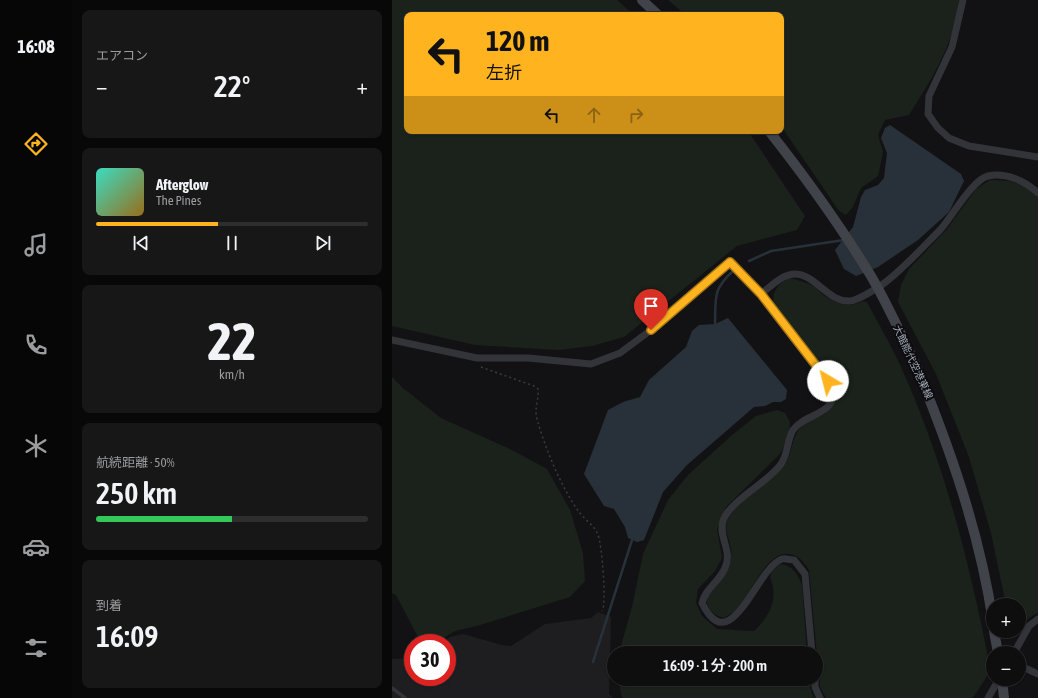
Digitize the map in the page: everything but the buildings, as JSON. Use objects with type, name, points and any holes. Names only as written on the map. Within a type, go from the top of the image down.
[{"type":"main road","points":[[642,0],[655,12]]},
{"type":"main road","name":"大館能代空港東線","points":[[771,134],[806,178],[842,230],[871,277],[916,366],[954,461],[970,517],[989,598]]},
{"type":"main road","points":[[1001,686],[1004,698]]},
{"type":"street","points":[[963,0],[952,47],[929,96],[928,114],[938,128],[949,138],[969,146],[1038,157]]},
{"type":"street","points":[[761,294],[788,275],[797,274],[815,282],[826,293],[841,301],[852,302],[887,282],[940,230],[975,185],[987,176],[1013,177],[1038,193]]},
{"type":"street","points":[[392,340],[477,358],[528,358],[591,364],[620,353],[651,330],[730,262],[761,294],[828,381],[832,390],[831,400],[826,410],[799,424],[793,430],[781,465],[730,510],[723,521],[722,531],[728,556],[724,570],[704,594],[702,603],[707,614],[715,621],[727,622],[739,614],[766,571],[773,564],[783,559],[794,560],[805,574],[811,646]]},
{"type":"street","points":[[1018,646],[1029,626],[1038,620]]},
{"type":"street","points":[[1026,669],[1038,674]]},
{"type":"street","points":[[816,686],[820,698]]},
{"type":"street","points":[[988,698],[996,686]]},
{"type":"lane","points":[[392,688],[405,698]]},
{"type":"path","points":[[477,358],[478,365],[484,369],[534,386],[538,390],[539,395],[535,405],[536,418],[561,480],[579,511],[598,534],[604,599],[602,611]]},
{"type":"shaded area","points":[[392,0],[617,0],[631,12],[404,12],[404,134],[750,134],[805,216],[797,230],[737,246],[624,337],[592,346],[559,350],[475,345],[392,326]]},
{"type":"shaded area","points":[[668,0],[959,0],[953,31],[941,60],[926,89],[909,115],[885,120],[878,135],[883,152],[878,176],[861,188],[853,207],[846,215],[839,211],[784,130],[784,12],[682,12]]},
{"type":"shaded area","points":[[890,125],[961,174],[964,181],[949,212],[918,240],[878,267],[856,276],[844,269],[835,250],[853,227],[861,197],[865,190],[878,185],[884,178],[887,153],[881,138],[885,128]]},
{"type":"shaded area","points":[[990,180],[1010,181],[1022,185],[1038,197],[1038,613],[1026,620],[1026,598],[1005,598],[991,533],[969,457],[936,374],[898,302],[901,285],[909,269],[947,229],[976,189]]},
{"type":"shaded area","points":[[789,278],[801,281],[813,286],[822,294],[842,304],[852,305],[862,301],[867,302],[901,367],[930,439],[943,477],[974,590],[986,648],[986,678],[973,698],[826,698],[820,687],[823,686],[823,646],[816,646],[809,570],[799,558],[789,554],[779,555],[771,561],[763,570],[743,602],[733,613],[724,618],[714,614],[709,607],[706,600],[727,570],[730,563],[731,549],[726,527],[732,512],[783,467],[788,459],[793,441],[802,426],[826,413],[831,408],[834,400],[835,388],[773,302],[775,290],[782,282]]},
{"type":"shaded area","points":[[728,318],[787,390],[786,399],[781,402],[773,402],[765,406],[754,407],[687,465],[663,492],[644,540],[637,542],[628,538],[625,527],[614,509],[604,506],[584,474],[608,410],[623,402],[640,397],[649,380],[686,347],[692,331],[699,325],[715,324]]},
{"type":"shaded area","points":[[392,377],[403,388],[441,418],[512,450],[547,469],[570,510],[583,553],[585,581],[570,597],[477,626],[455,631],[450,634],[416,634],[396,595],[392,593]]},
{"type":"shaded area","points":[[777,410],[785,413],[790,422],[789,436],[780,454],[726,507],[717,529],[722,558],[715,571],[698,589],[696,603],[702,616],[717,629],[754,631],[765,619],[771,606],[774,592],[770,577],[772,571],[780,564],[788,566],[799,577],[802,585],[806,646],[621,646],[632,607],[643,554],[668,500],[688,475],[732,435],[756,416]]},
{"type":"shaded area","points":[[598,612],[611,617],[610,646],[607,646],[607,686],[609,686],[609,694],[613,698],[392,698],[392,659],[404,658],[404,686],[456,686],[456,636],[463,634],[502,645],[511,646],[545,624],[591,618]]},
{"type":"shaded area","points":[[619,686],[810,686],[814,698],[622,698]]},
{"type":"waterway","points":[[749,261],[771,251],[844,240]]},
{"type":"waterway","points":[[715,324],[717,294],[722,283],[734,270]]},
{"type":"waterway","points":[[593,662],[632,540]]},
{"type":"route","points":[[651,330],[730,262],[761,294],[828,381]]}]
